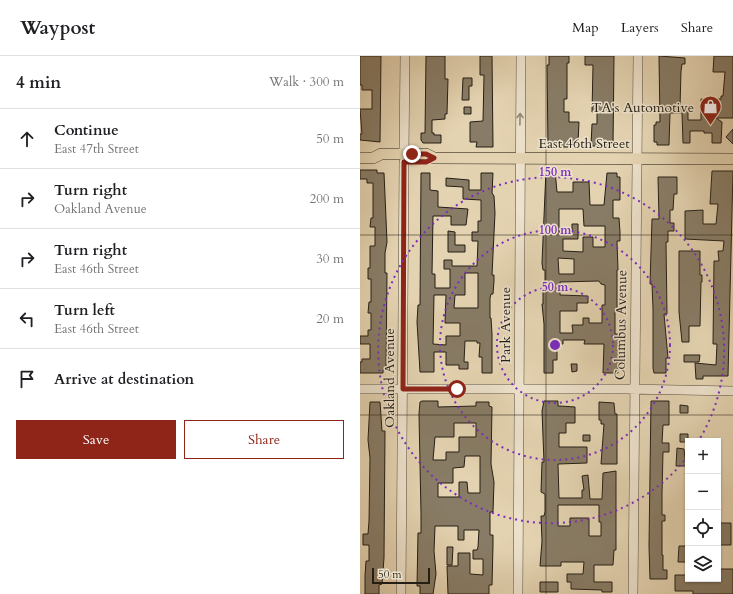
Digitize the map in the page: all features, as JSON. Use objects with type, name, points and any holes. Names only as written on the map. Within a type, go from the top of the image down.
[{"type":"main road","name":"East 46th Street","points":[[360,158],[373,158],[381,161],[404,158],[426,162],[434,158],[733,159]]},
{"type":"street","name":"Oakland Avenue","points":[[401,594],[405,56]]},
{"type":"street","name":"Park Avenue","points":[[518,594],[519,158],[521,56]]},
{"type":"street","name":"Columbus Avenue","points":[[633,594],[638,56]]},
{"type":"street","points":[[360,389],[634,389],[733,391]]},
{"type":"building","points":[[360,56],[381,56],[380,142],[360,140],[360,134],[362,134],[360,109],[372,109],[372,90],[362,90],[362,85],[360,85]]},
{"type":"building","points":[[426,56],[445,56],[445,79],[448,79],[447,114],[445,114],[445,119],[432,120],[432,133],[434,133],[434,135],[441,135],[441,143],[423,143],[421,140],[421,133],[425,133]]},
{"type":"building","points":[[480,56],[492,56],[493,147],[476,147],[477,142],[470,142],[470,122],[483,121],[484,75],[480,75]]},
{"type":"building","points":[[549,56],[569,56],[569,63],[567,63],[567,99],[564,99],[564,112],[569,112],[569,122],[579,122],[578,143],[568,143],[568,147],[548,147],[547,65],[549,65]]},
{"type":"building","points":[[585,56],[614,56],[613,146],[591,146],[592,124],[597,124],[597,112],[592,112],[593,65],[585,65]]},
{"type":"building","points":[[659,56],[685,58],[685,64],[682,64],[681,71],[680,107],[688,107],[688,120],[701,120],[701,99],[721,99],[721,96],[723,96],[725,72],[713,72],[714,56],[733,56],[733,118],[716,118],[722,122],[721,143],[712,143],[712,133],[704,133],[704,131],[690,131],[690,143],[683,143],[682,113],[670,113],[669,145],[657,145],[657,142],[654,142],[654,125],[656,125],[656,122],[660,122]]},
{"type":"building","points":[[463,78],[472,78],[472,86],[469,86],[469,100],[462,100]]},
{"type":"building","points":[[464,107],[471,107],[471,114],[464,114]]},
{"type":"building","points":[[733,129],[733,144],[726,137]]},
{"type":"building","points":[[360,170],[377,170],[377,173],[384,173],[387,242],[385,253],[385,273],[387,273],[386,370],[383,370],[383,373],[360,373],[360,362],[362,362],[362,359],[370,359],[370,344],[360,344],[360,336],[368,336],[368,330],[371,330],[371,313],[368,313],[369,302],[371,302],[371,279],[368,279],[368,268],[370,268],[370,246],[375,246],[375,227],[370,227],[371,218],[373,218],[373,183],[367,183],[367,179],[360,179]]},
{"type":"building","points":[[546,170],[555,170],[557,192],[573,192],[573,182],[589,182],[590,205],[604,205],[607,173],[617,173],[617,177],[620,177],[620,200],[613,200],[613,218],[619,218],[620,232],[620,241],[617,241],[617,310],[615,310],[615,334],[619,334],[618,373],[603,373],[604,344],[584,344],[585,340],[563,340],[563,344],[557,344],[557,360],[553,360],[553,373],[544,373],[544,324],[542,304],[543,289],[545,289],[545,270],[543,270],[542,263]],"holes":[[[559,209],[583,209],[584,226],[605,226],[605,247],[593,247],[593,237],[583,237],[583,252],[563,251],[563,239],[578,239],[578,224],[572,224],[572,232],[559,232]],[[558,258],[574,259],[574,274],[559,274]],[[599,281],[601,284],[605,285],[605,305],[602,305],[602,323],[589,323],[589,318],[583,318],[583,325],[572,325],[573,333],[560,333],[560,311],[577,311],[577,303],[588,303],[588,296],[560,295],[560,282]]]},
{"type":"building","points":[[712,171],[733,171],[728,376],[703,376],[703,379],[696,379],[695,363],[716,365],[717,344],[713,344],[714,261],[719,261],[718,251],[723,251],[724,241],[685,239],[685,211],[703,210],[703,224],[716,224],[718,204],[710,204]]},
{"type":"building","points":[[421,173],[430,173],[430,190],[438,191],[438,207],[468,209],[466,225],[451,225],[451,216],[433,216],[432,274],[435,274],[435,288],[450,288],[450,269],[444,269],[444,260],[452,260],[452,266],[477,266],[478,241],[472,241],[472,232],[478,232],[478,221],[481,221],[481,200],[463,199],[463,187],[446,186],[446,178],[469,180],[469,190],[481,190],[481,173],[493,173],[492,193],[494,196],[495,213],[492,275],[494,275],[494,281],[493,294],[491,294],[490,298],[492,373],[482,373],[482,357],[479,357],[480,343],[477,343],[477,341],[465,341],[464,362],[468,362],[468,369],[459,369],[459,365],[446,365],[446,352],[434,352],[434,372],[420,372],[417,322],[418,305],[420,305]],"holes":[[[465,273],[478,273],[478,308],[454,308],[455,295],[465,295]],[[434,295],[446,295],[445,323],[460,323],[460,336],[446,336],[446,345],[433,344]]]},
{"type":"building","points":[[658,177],[677,177],[677,194],[674,194],[673,210],[670,210],[670,223],[674,223],[674,231],[668,231],[668,242],[666,242],[667,314],[664,314],[668,358],[666,358],[666,373],[654,373],[653,368],[653,309],[652,284],[650,284],[652,219],[659,219]]},
{"type":"building","points":[[448,231],[455,232],[455,245],[465,245],[465,252],[448,252]]},
{"type":"building","points":[[679,251],[700,251],[700,275],[702,275],[702,282],[700,326],[689,326],[689,342],[682,342],[679,312]]},
{"type":"building","points":[[684,355],[700,355],[699,362],[684,362]]},
{"type":"building","points":[[571,364],[577,364],[577,371],[572,372]]},
{"type":"building","points":[[438,401],[438,407],[476,406],[476,402],[489,402],[489,406],[492,407],[491,464],[494,482],[493,512],[490,512],[490,535],[493,535],[493,545],[492,585],[489,585],[489,594],[448,594],[447,566],[458,566],[458,553],[470,553],[470,574],[483,575],[483,559],[473,559],[473,550],[477,550],[478,547],[479,530],[464,530],[464,540],[458,540],[458,526],[435,526],[434,551],[436,574],[433,594],[420,594],[420,586],[417,586],[418,533],[421,533],[420,402]],"holes":[[[454,423],[476,423],[476,437],[459,437],[459,452],[446,452],[446,460],[433,460],[435,437],[454,437]],[[465,456],[480,456],[480,493],[468,493],[467,482],[459,482],[459,497],[438,497],[438,483],[453,483],[453,468],[464,467]]]},
{"type":"building","points":[[544,401],[558,401],[558,406],[575,407],[575,423],[566,423],[566,433],[559,433],[559,447],[587,447],[587,463],[558,464],[559,498],[582,498],[582,490],[584,490],[582,476],[588,475],[590,499],[602,499],[603,473],[616,471],[616,550],[614,550],[613,565],[594,565],[594,582],[612,582],[612,592],[602,592],[602,590],[571,589],[571,582],[567,582],[567,574],[583,574],[584,562],[561,562],[561,566],[540,566],[542,541],[541,516],[544,516],[545,512],[545,494],[541,492],[542,462],[544,462],[542,411]],"holes":[[[558,505],[599,505],[601,536],[589,536],[589,518],[570,518],[570,526],[558,526]]]},
{"type":"building","points":[[651,401],[669,401],[669,425],[663,425],[662,443],[669,443],[669,452],[663,452],[662,494],[662,515],[665,515],[665,521],[662,521],[662,555],[663,570],[667,570],[667,579],[650,579]]},
{"type":"building","points":[[370,402],[380,402],[382,431],[385,431],[384,558],[382,584],[379,585],[379,594],[365,594],[366,561],[369,561],[369,545],[363,545],[363,534],[368,534],[369,521],[370,458],[368,440]]},
{"type":"building","points":[[599,402],[614,403],[615,414],[617,414],[617,464],[601,464],[604,424],[601,424],[601,420],[599,420]]},
{"type":"building","points":[[680,405],[688,406],[688,413],[680,413]]},
{"type":"building","points":[[680,434],[688,434],[688,438],[685,438],[685,442],[680,442]]},
{"type":"building","points":[[583,435],[590,435],[590,441],[583,441]]},
{"type":"building","points":[[677,448],[684,449],[685,466],[676,466]]},
{"type":"building","points":[[721,523],[731,523],[731,545],[721,545]]},
{"type":"building","points":[[679,546],[685,546],[685,562],[678,562]]},
{"type":"building","points":[[447,547],[453,547],[452,565],[447,565]]},
{"type":"building","points":[[721,569],[733,569],[733,594],[693,594],[693,591],[675,591],[675,575],[685,575],[685,582],[721,582]]},
{"type":"building","points":[[540,582],[558,582],[558,592],[540,592]]},
{"type":"place","name":"TA's Automotive","points":[[710,126]]},
{"type":"route","points":[[412,154],[426,154],[434,158],[426,162],[404,162],[403,389],[457,389]]}]
